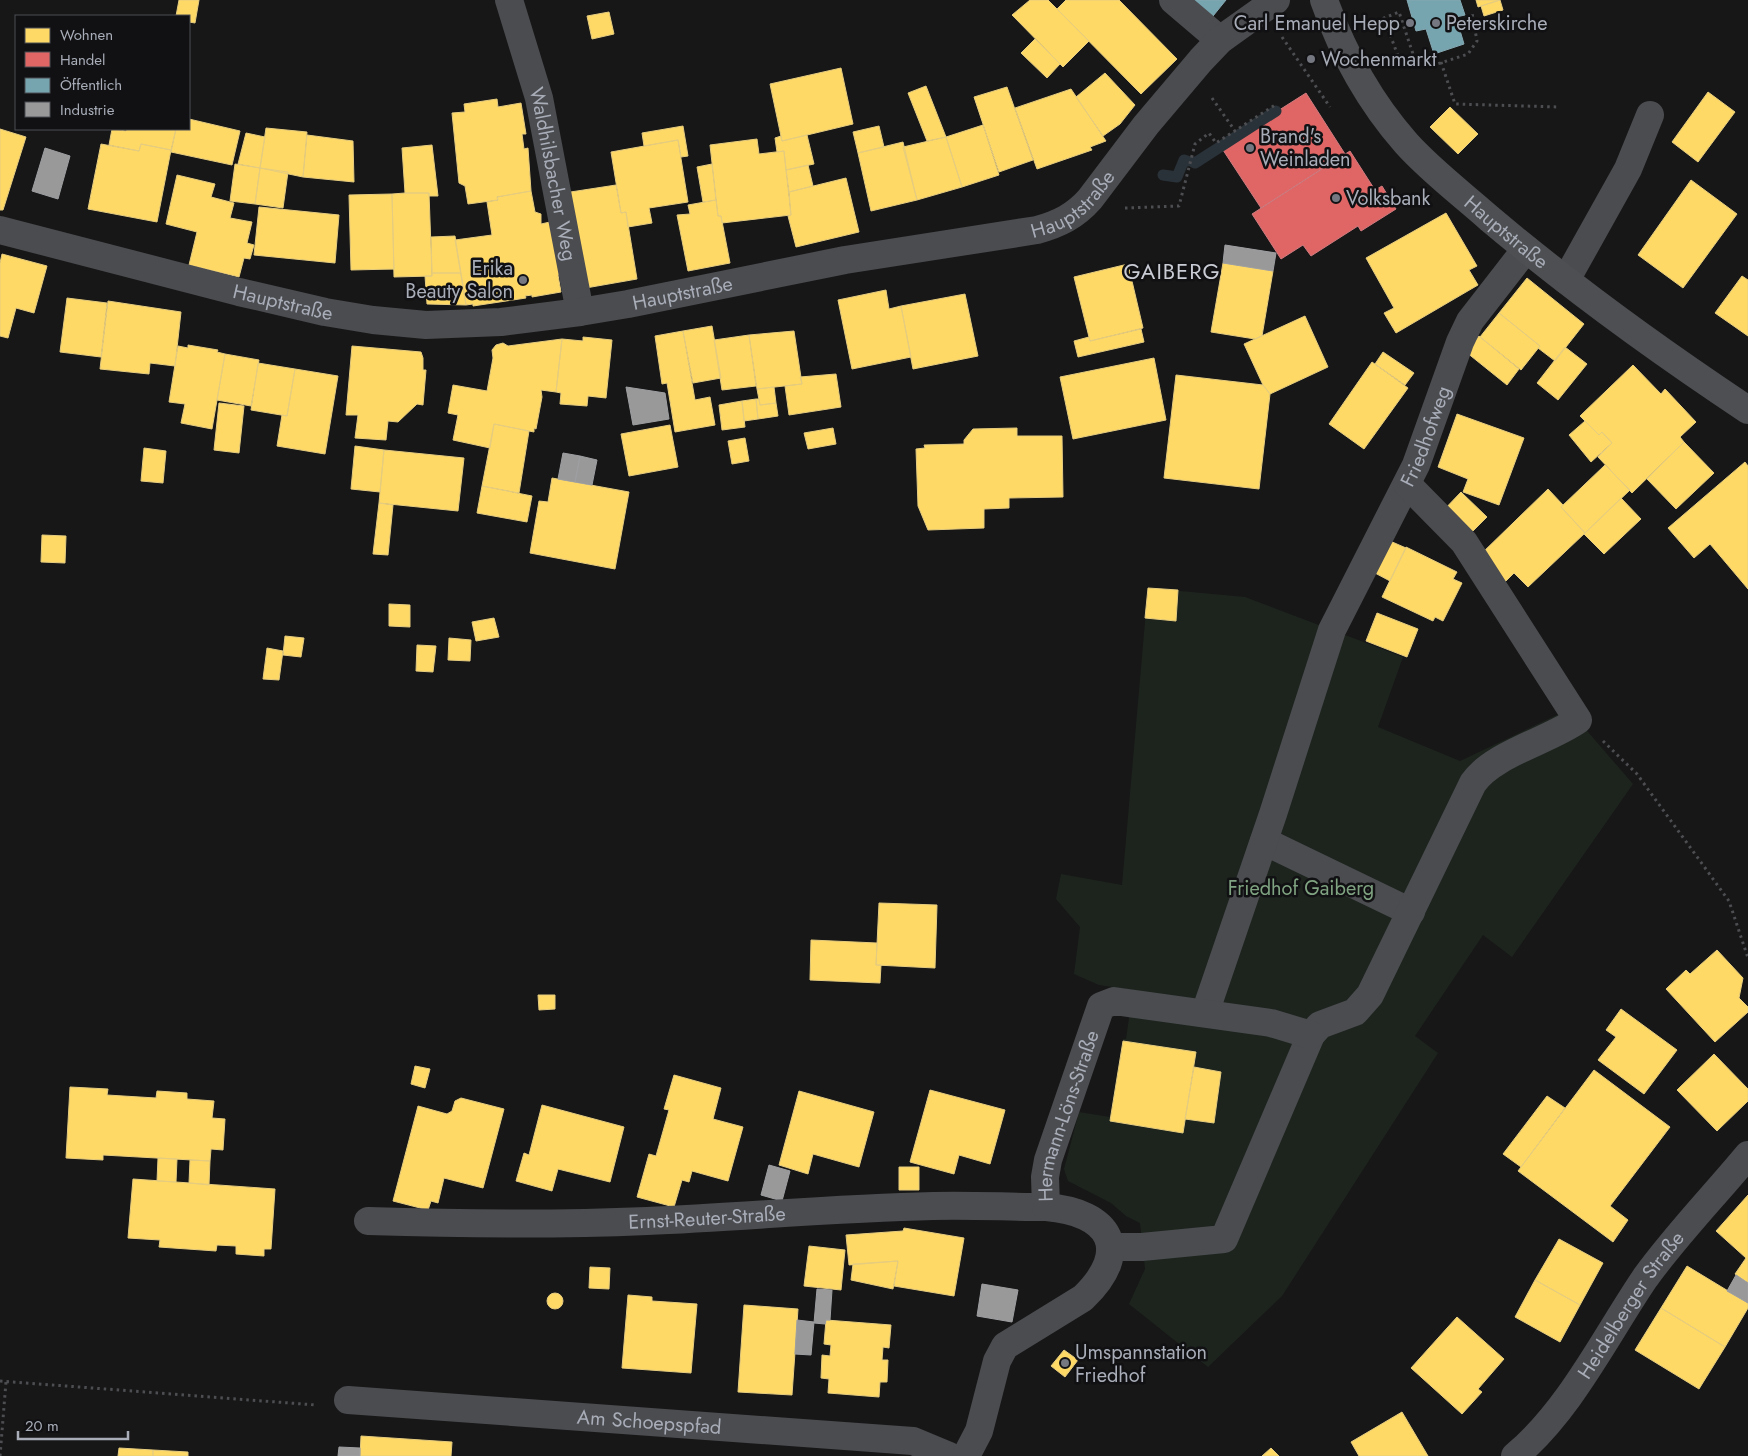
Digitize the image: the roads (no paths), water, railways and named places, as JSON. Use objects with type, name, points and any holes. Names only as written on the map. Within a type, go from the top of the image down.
[{"type":"main road","name":"Hauptstraße","points":[[1324,0],[1333,25],[1364,85],[1406,143],[1437,173],[1526,249],[1566,280],[1681,365],[1748,410]]},
{"type":"street","name":"Waldhilsbacher Weg","points":[[509,0],[539,98],[580,312]]},
{"type":"street","points":[[1173,0],[1220,40]]},
{"type":"street","name":"Hauptstraße","points":[[0,230],[239,292],[325,312],[372,320],[426,325],[469,325],[580,312],[628,304],[845,260],[1049,227],[1069,218],[1080,210],[1140,132],[1220,40],[1276,0]]},
{"type":"street","points":[[1566,280],[1628,169],[1650,115]]},
{"type":"street","name":"Friedhofweg","points":[[1206,1013],[1332,630],[1407,484],[1467,326],[1494,288],[1526,249]]},
{"type":"street","points":[[966,1456],[979,1431],[997,1360],[1005,1346],[1083,1298],[1101,1277],[1106,1266],[1110,1248],[1142,1247],[1224,1238],[1315,1028],[1349,1015],[1364,1003],[1383,972],[1476,778],[1500,760],[1547,738],[1578,720],[1464,542],[1407,484]]},
{"type":"street","points":[[1264,840],[1411,912]]},
{"type":"street","name":"Hermann-Löns-Straße","points":[[1110,1248],[1104,1230],[1088,1216],[1074,1211],[1046,1207],[1045,1177],[1048,1160],[1101,1006],[1114,1001],[1206,1013]]},
{"type":"street","points":[[1206,1013],[1271,1023],[1311,1036]]},
{"type":"street","name":"Heidelberger Straße","points":[[1515,1456],[1550,1418],[1585,1371],[1646,1278],[1748,1155]]},
{"type":"street","name":"Ernst-Reuter-Straße","points":[[368,1221],[462,1224],[647,1221],[808,1210],[934,1206],[1046,1207]]},
{"type":"street","name":"Am Schoepspfad","points":[[348,1400],[912,1441],[949,1456]]},
{"type":"waterway","points":[[1193,162],[1195,163],[1276,111]]},
{"type":"waterway","points":[[1163,175],[1177,177],[1184,160],[1187,161]]},
{"type":"place","name":"Carl Emanuel Hepp","points":[[1410,23]]},
{"type":"place","name":"Peterskirche","points":[[1436,23]]},
{"type":"place","name":"Wochenmarkt","points":[[1311,59]]},
{"type":"place","name":"Brand's Weinladen","points":[[1250,148]]},
{"type":"place","name":"Volksbank","points":[[1336,198]]},
{"type":"place","name":"Erika Beauty Salon","points":[[523,280]]},
{"type":"place","name":"Umspannstation Friedhof","points":[[1065,1363]]},
{"type":"district","name":"GAIBERG","points":[[1172,271]]},
{"type":"park label","name":"Friedhof Gaiberg","points":[[1301,888]]}]
